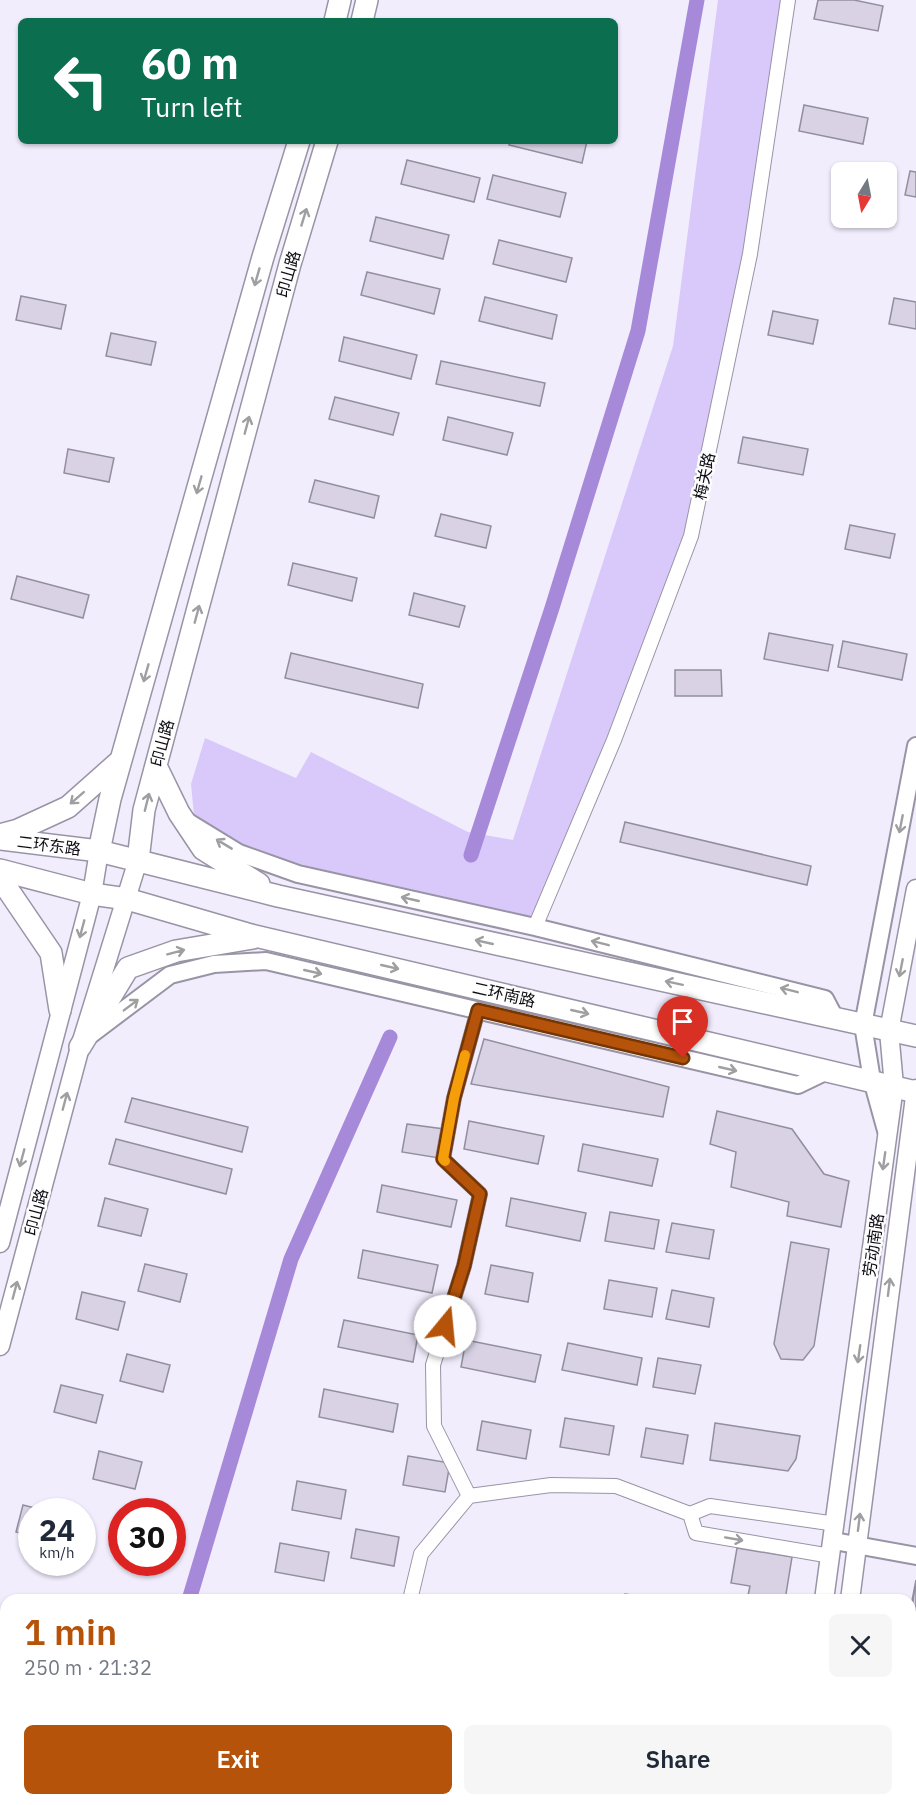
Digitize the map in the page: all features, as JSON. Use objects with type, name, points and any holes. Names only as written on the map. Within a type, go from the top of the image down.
[{"type":"highway","points":[[336,18],[340,0]]},
{"type":"highway","points":[[363,18],[367,0]]},
{"type":"highway","name":"印山路","points":[[99,851],[121,760],[263,257],[298,144]]},
{"type":"highway","name":"印山路","points":[[138,860],[144,810],[290,264],[326,144]]},
{"type":"highway","points":[[0,837],[68,807],[121,760]]},
{"type":"highway","points":[[156,766],[183,819],[203,849],[278,896]]},
{"type":"highway","name":"二环东路","points":[[0,837],[99,851]]},
{"type":"highway","points":[[99,851],[278,896],[916,1036]]},
{"type":"highway","name":"二环东路","points":[[0,870],[92,894]]},
{"type":"highway","points":[[0,878],[51,953],[60,1010]]},
{"type":"highway","name":"二环南路","points":[[92,894],[127,899],[260,937],[910,1089]]},
{"type":"highway","points":[[82,1043],[128,968],[176,951],[260,937]]},
{"type":"main road","name":"印山路","points":[[0,1243],[92,894],[99,851]]},
{"type":"main road","name":"印山路","points":[[0,1346],[82,1043],[138,860]]},
{"type":"main road","name":"劳动南路","points":[[851,1594],[913,1130],[910,1089],[889,1031],[916,889]]},
{"type":"main road","name":"劳动南路","points":[[825,1594],[888,1134],[910,1089]]},
{"type":"street","name":"梅关路","points":[[535,927],[614,740],[691,536],[750,254],[788,0]]},
{"type":"street","points":[[888,1134],[872,1080],[863,1025],[916,746]]},
{"type":"street","points":[[183,819],[239,853],[298,874],[535,927],[825,999],[835,1018]]},
{"type":"street","points":[[82,1043],[170,975],[214,964],[266,961],[798,1085],[829,1070]]},
{"type":"street","points":[[470,1496],[434,1426],[433,1365],[464,1266],[480,1194],[443,1159],[454,1098],[478,1010]]},
{"type":"street","points":[[411,1594],[421,1554],[470,1496],[551,1485],[616,1486],[690,1514],[710,1506],[856,1546],[916,1556]]},
{"type":"street","points":[[690,1514],[696,1533],[834,1540]]},
{"type":"shaded area","points":[[718,0],[788,0],[750,254],[691,536],[535,927],[298,874],[195,826],[191,784],[205,738],[296,778],[311,752],[468,832],[513,840],[673,346]]},
{"type":"building","points":[[818,0],[854,0],[883,6],[878,31],[814,19]]},
{"type":"building","points":[[804,105],[868,118],[863,144],[799,131]]},
{"type":"building","points":[[509,144],[586,144],[582,163]]},
{"type":"building","points":[[407,160],[480,178],[474,202],[401,184]]},
{"type":"building","points":[[910,171],[916,172],[916,197],[905,195]]},
{"type":"building","points":[[493,175],[566,193],[560,217],[487,199]]},
{"type":"building","points":[[376,217],[449,235],[443,259],[370,241]]},
{"type":"building","points":[[499,240],[572,258],[566,282],[493,264]]},
{"type":"building","points":[[367,272],[440,289],[434,314],[361,295]]},
{"type":"building","points":[[21,296],[66,305],[61,329],[16,320]]},
{"type":"building","points":[[485,297],[557,315],[552,339],[479,321]]},
{"type":"building","points":[[894,298],[916,302],[916,329],[889,324]]},
{"type":"building","points":[[773,311],[818,320],[813,344],[768,335]]},
{"type":"building","points":[[111,333],[156,342],[151,365],[106,356]]},
{"type":"building","points":[[344,337],[417,355],[411,379],[339,361]]},
{"type":"building","points":[[441,361],[545,383],[540,406],[436,384]]},
{"type":"building","points":[[335,397],[399,413],[393,435],[329,419]]},
{"type":"building","points":[[448,417],[513,433],[507,455],[443,440]]},
{"type":"building","points":[[743,437],[808,449],[803,475],[738,463]]},
{"type":"building","points":[[68,449],[114,458],[109,482],[64,473]]},
{"type":"building","points":[[315,480],[379,496],[374,518],[309,502]]},
{"type":"building","points":[[441,514],[491,526],[486,548],[435,536]]},
{"type":"building","points":[[850,525],[895,534],[890,558],[845,549]]},
{"type":"building","points":[[293,563],[357,578],[352,601],[288,585]]},
{"type":"building","points":[[17,576],[89,595],[83,618],[11,599]]},
{"type":"building","points":[[414,593],[465,606],[459,627],[409,615]]},
{"type":"building","points":[[769,633],[833,645],[828,671],[764,659]]},
{"type":"building","points":[[843,641],[907,654],[902,680],[838,667]]},
{"type":"building","points":[[291,653],[423,684],[418,708],[285,678]]},
{"type":"building","points":[[675,670],[721,670],[722,696],[675,696]]},
{"type":"building","points":[[625,822],[811,866],[807,885],[620,842]]},
{"type":"building","points":[[484,1039],[669,1087],[663,1117],[471,1084]]},
{"type":"building","points":[[132,1098],[248,1127],[242,1152],[125,1122]]},
{"type":"building","points":[[717,1111],[792,1129],[824,1174],[849,1181],[841,1227],[787,1216],[789,1202],[731,1187],[736,1152],[710,1144]]},
{"type":"building","points":[[469,1121],[544,1136],[538,1164],[464,1149]]},
{"type":"building","points":[[407,1124],[444,1129],[439,1158],[402,1152]]},
{"type":"building","points":[[116,1139],[232,1169],[226,1194],[109,1164]]},
{"type":"building","points":[[583,1144],[658,1159],[652,1186],[578,1171]]},
{"type":"building","points":[[382,1185],[457,1200],[451,1227],[377,1212]]},
{"type":"building","points":[[105,1198],[148,1209],[141,1236],[98,1226]]},
{"type":"building","points":[[511,1198],[586,1213],[580,1241],[506,1226]]},
{"type":"building","points":[[610,1212],[659,1220],[654,1249],[605,1241]]},
{"type":"building","points":[[672,1223],[714,1230],[709,1259],[666,1252]]},
{"type":"building","points":[[791,1242],[829,1249],[814,1346],[803,1360],[781,1359],[774,1344]]},
{"type":"building","points":[[363,1250],[438,1265],[432,1293],[358,1278]]},
{"type":"building","points":[[145,1264],[187,1274],[180,1302],[138,1291]]},
{"type":"building","points":[[491,1265],[533,1273],[528,1302],[485,1294]]},
{"type":"building","points":[[609,1280],[657,1288],[652,1317],[604,1309]]},
{"type":"building","points":[[672,1290],[714,1298],[709,1327],[666,1319]]},
{"type":"building","points":[[82,1292],[125,1302],[118,1330],[76,1319]]},
{"type":"building","points":[[344,1320],[418,1335],[413,1362],[338,1347]]},
{"type":"building","points":[[466,1340],[541,1355],[535,1382],[461,1367]]},
{"type":"building","points":[[568,1343],[642,1358],[637,1385],[562,1370]]},
{"type":"building","points":[[127,1354],[170,1365],[163,1392],[120,1381]]},
{"type":"building","points":[[658,1358],[701,1365],[695,1394],[653,1387]]},
{"type":"building","points":[[61,1385],[103,1395],[96,1423],[54,1412]]},
{"type":"building","points":[[324,1389],[398,1404],[393,1432],[319,1417]]},
{"type":"building","points":[[565,1418],[614,1426],[609,1455],[560,1447]]},
{"type":"building","points":[[482,1421],[531,1430],[526,1459],[477,1450]]},
{"type":"building","points":[[715,1423],[800,1436],[796,1459],[788,1471],[710,1460]]},
{"type":"building","points":[[646,1428],[688,1435],[683,1464],[641,1457]]},
{"type":"building","points":[[99,1451],[142,1462],[135,1489],[93,1479]]},
{"type":"building","points":[[408,1456],[450,1463],[445,1492],[403,1485]]},
{"type":"building","points":[[297,1481],[346,1490],[341,1519],[292,1510]]},
{"type":"building","points":[[356,1529],[399,1537],[394,1566],[351,1558]]},
{"type":"building","points":[[280,1543],[329,1552],[324,1581],[275,1572]]},
{"type":"building","points":[[737,1548],[792,1557],[786,1594],[748,1594],[750,1586],[731,1583]]},
{"type":"waterway","points":[[471,855],[552,608],[638,331],[697,0]]},
{"type":"waterway","points":[[191,1594],[291,1259],[390,1037]]},
{"type":"slow traffic","points":[[445,1161],[443,1159],[454,1098],[465,1055]]},
{"type":"route","points":[[445,1326],[464,1266],[480,1194],[443,1159],[454,1098],[478,1010],[683,1058]]}]
